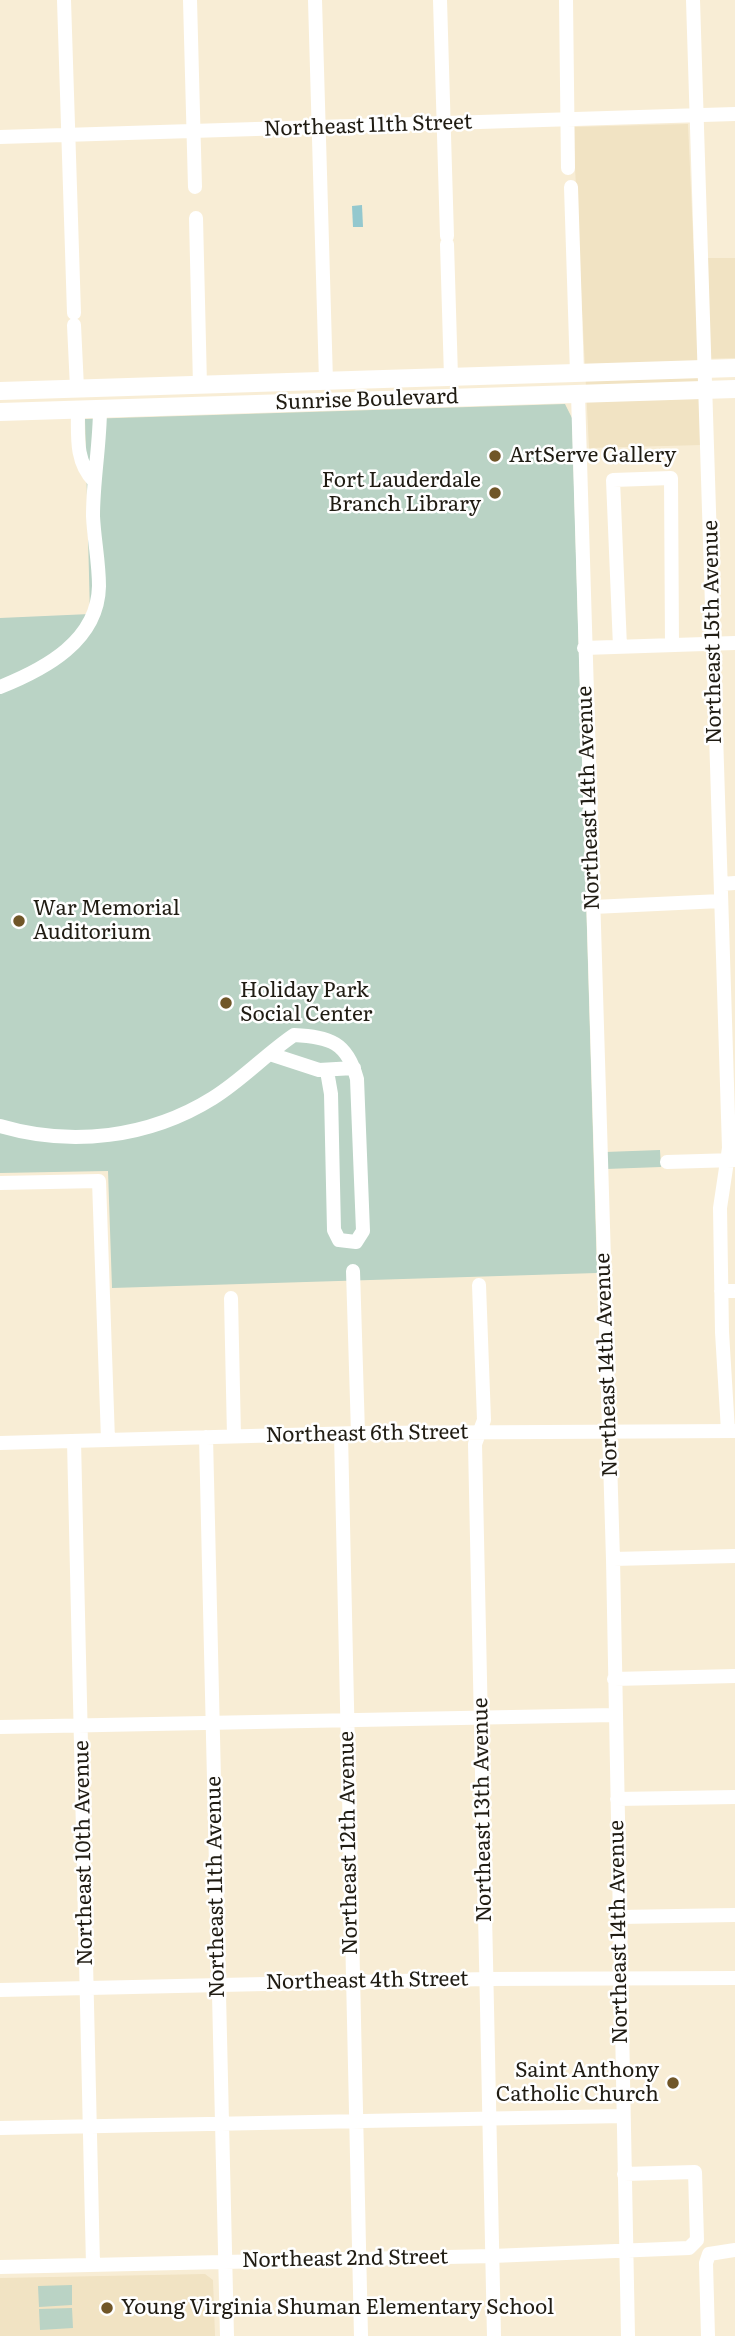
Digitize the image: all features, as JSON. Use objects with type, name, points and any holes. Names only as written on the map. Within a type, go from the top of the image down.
[{"type":"main road","name":"Sunrise Boulevard","points":[[0,391],[735,368]]},
{"type":"main road","points":[[295,402],[314,394],[326,381]]},
{"type":"main road","points":[[78,409],[93,395],[108,387]]},
{"type":"main road","name":"Sunrise Boulevard","points":[[0,412],[735,389]]},
{"type":"street","points":[[64,0],[77,388]]},
{"type":"street","points":[[190,0],[195,187]]},
{"type":"street","points":[[315,0],[326,381]]},
{"type":"street","points":[[440,0],[452,377]]},
{"type":"street","points":[[566,0],[568,169]]},
{"type":"street","name":"Northeast 15th Avenue","points":[[693,0],[714,643],[728,883],[721,901],[730,1160],[720,1208],[728,1291],[731,1431]]},
{"type":"street","name":"Northeast 11th Street","points":[[0,137],[735,114]]},
{"type":"street","points":[[571,187],[577,373]]},
{"type":"street","points":[[196,218],[200,385]]},
{"type":"street","name":"Northeast 14th Avenue","points":[[578,394],[613,1559],[628,2336]]},
{"type":"street","points":[[0,687],[34,673],[73,646],[92,618],[99,586],[94,481],[100,443],[100,408]]},
{"type":"street","points":[[78,409],[79,453],[86,474],[94,481]]},
{"type":"street","points":[[620,647],[613,480],[671,478],[672,645]]},
{"type":"street","points":[[584,648],[735,643]]},
{"type":"street","points":[[593,906],[721,901]]},
{"type":"street","points":[[289,1061],[290,1038]]},
{"type":"street","points":[[0,1126],[32,1136],[66,1138],[134,1131],[212,1099],[290,1038],[335,1042],[349,1055],[354,1068],[363,1231],[356,1242],[340,1240],[334,1230],[331,1094],[327,1071]]},
{"type":"street","points":[[270,1054],[327,1071],[354,1068]]},
{"type":"street","points":[[667,1162],[730,1160]]},
{"type":"street","points":[[0,1182],[100,1181],[108,1440]]},
{"type":"street","points":[[353,1271],[358,1433]]},
{"type":"street","name":"Northeast 13th Avenue","points":[[479,1285],[484,1420],[475,1444],[494,2336]]},
{"type":"street","points":[[232,1298],[234,1437]]},
{"type":"street","name":"Northeast 6th Street","points":[[0,1443],[358,1433],[731,1431]]},
{"type":"street","name":"Northeast 12th Avenue","points":[[341,1434],[354,2120],[361,2336]]},
{"type":"street","name":"Northeast 11th Avenue","points":[[206,1437],[227,2336]]},
{"type":"street","name":"Northeast 10th Avenue","points":[[75,1441],[93,2265]]},
{"type":"street","points":[[613,1559],[735,1556]]},
{"type":"street","points":[[614,1679],[735,1676]]},
{"type":"street","points":[[0,1727],[614,1715]]},
{"type":"street","points":[[617,1799],[735,1797]]},
{"type":"street","points":[[620,1917],[735,1915]]},
{"type":"street","name":"Northeast 4th Street","points":[[0,1990],[352,1981],[735,1978]]},
{"type":"street","points":[[0,2128],[623,2116]]},
{"type":"street","name":"Northeast 2nd Street","points":[[0,2267],[492,2256],[690,2248],[697,2240],[695,2172],[624,2174]]},
{"type":"street","points":[[708,2336],[706,2263],[709,2254],[735,2250]]},
{"type":"shaded area","points":[[688,124],[694,258],[735,258],[735,358],[698,359],[703,445],[589,448],[573,127]]},
{"type":"shaded area","name":"Young Virginia Shuman Elementary School","points":[[205,2274],[213,2280],[215,2336],[0,2336],[0,2278]]},
{"type":"green space","points":[[565,404],[572,418],[597,1273],[112,1288],[108,1171],[0,1173],[0,618],[90,614],[85,419]]},
{"type":"green space","points":[[660,1150],[661,1167],[606,1169],[605,1152]]},
{"type":"green space","points":[[72,2285],[72,2305],[39,2307],[38,2286]]},
{"type":"green space","points":[[72,2308],[73,2328],[40,2330],[39,2309]]},
{"type":"water","points":[[362,205],[363,227],[353,227],[352,206]]},
{"type":"place","name":"ArtServe Gallery","points":[[495,456]]},
{"type":"place","name":"Fort Lauderdale Branch Library","points":[[495,493]]},
{"type":"place","name":"War Memorial Auditorium","points":[[19,921]]},
{"type":"place","name":"Holiday Park Social Center","points":[[226,1003]]},
{"type":"place","name":"Saint Anthony Catholic Church","points":[[673,2083]]},
{"type":"place","name":"Young Virginia Shuman Elementary School","points":[[107,2308]]}]
